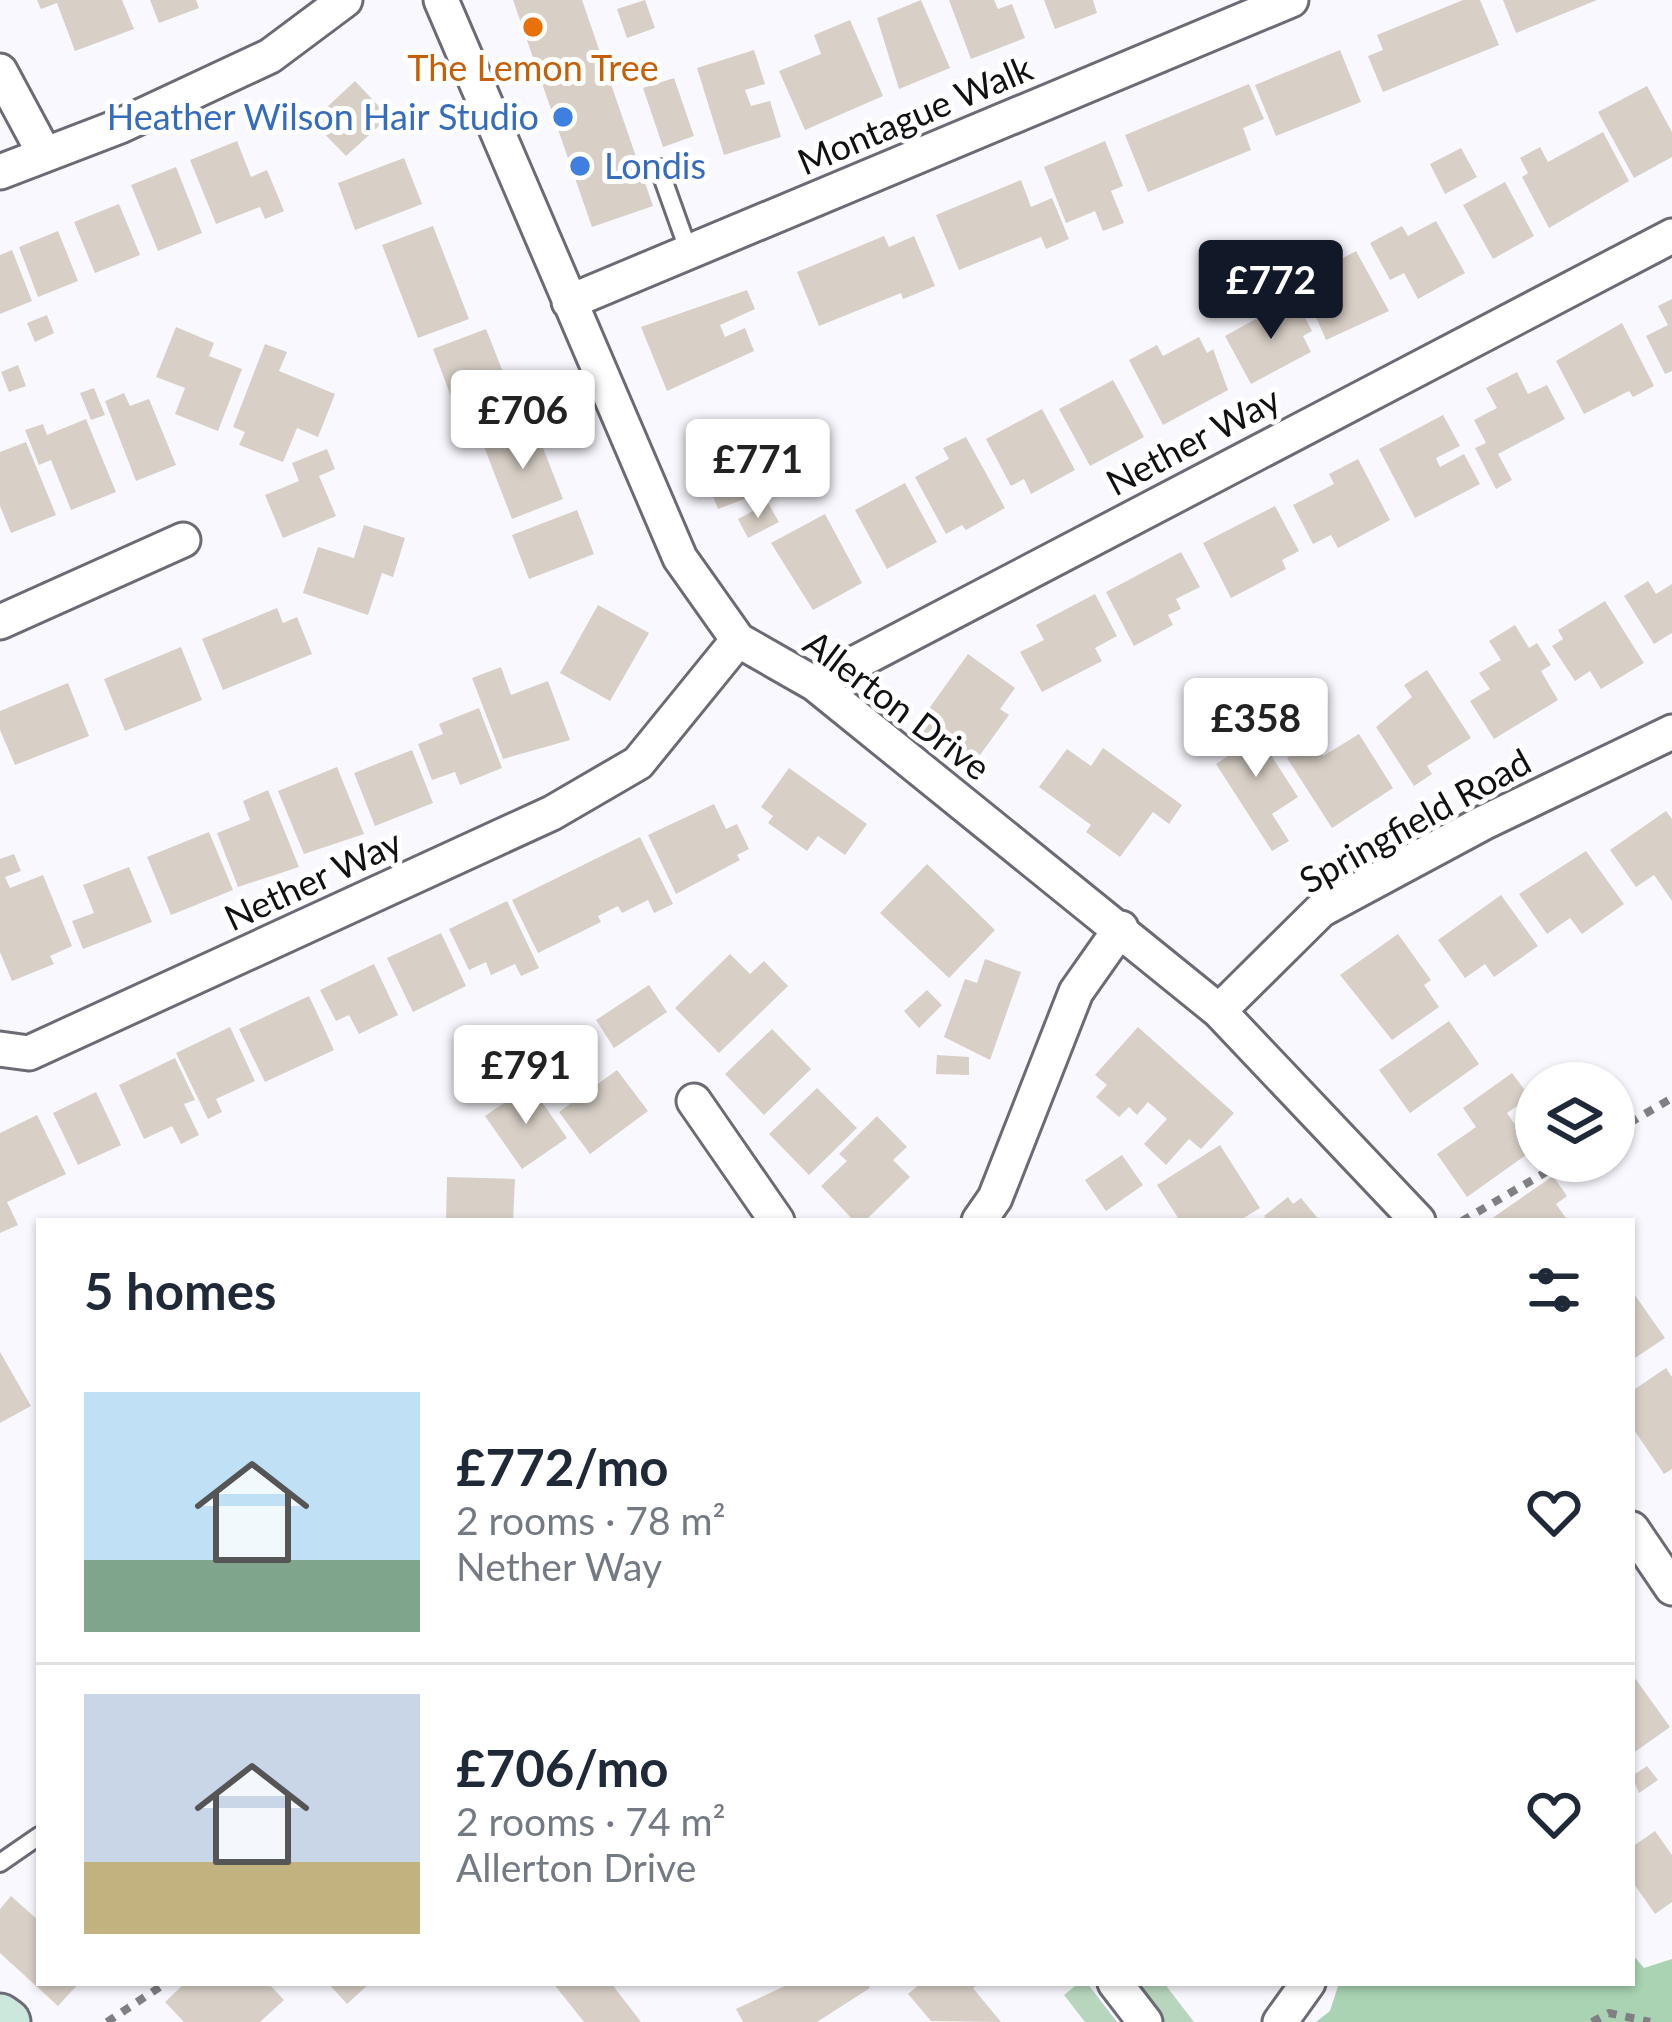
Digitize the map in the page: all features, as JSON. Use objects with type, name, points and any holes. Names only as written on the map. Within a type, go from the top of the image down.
[{"type":"street","points":[[0,172],[120,126],[270,56],[345,0]]},
{"type":"street","name":"Allerton Drive","points":[[441,0],[680,558],[738,640],[815,684],[1220,1011]]},
{"type":"street","name":"Montague Walk","points":[[568,302],[1291,0]]},
{"type":"street","points":[[0,71],[44,153]]},
{"type":"street","name":"Nether Way","points":[[815,684],[1672,236]]},
{"type":"street","points":[[0,622],[183,540]]},
{"type":"street","name":"Nether Way","points":[[0,1049],[29,1053],[552,813],[638,763],[738,640]]},
{"type":"street","name":"Springfield Road","points":[[1220,1011],[1322,910],[1483,823],[1672,731]]},
{"type":"street","points":[[981,1218],[995,1198],[1076,992],[1121,928]]},
{"type":"street","points":[[1220,1011],[1415,1218]]},
{"type":"street","points":[[694,1101],[775,1218]]},
{"type":"street","points":[[1635,1533],[1672,1588]]},
{"type":"street","points":[[1117,1986],[1145,2022]]},
{"type":"street","points":[[1280,2022],[1306,1986]]},
{"type":"lane","points":[[659,168],[689,252]]},
{"type":"lane","points":[[0,1863],[36,1838]]},
{"type":"path","points":[[1635,1120],[1672,1098]]},
{"type":"path","points":[[1467,1218],[1528,1182]]},
{"type":"path","points":[[107,2022],[161,1986]]},
{"type":"path","points":[[1592,2022],[1624,2013],[1650,2022]]},
{"type":"green space","points":[[1635,1958],[1644,1968],[1672,1959],[1672,2022],[1316,2022],[1330,2011],[1338,1986],[1635,1986]]},
{"type":"green space","points":[[1075,1986],[1089,1986],[1117,2022],[1085,2022],[1064,1995]]},
{"type":"green space","points":[[1137,1986],[1166,1986],[1194,2022],[1161,2022]]},
{"type":"building","points":[[37,0],[122,0],[134,29],[75,51],[57,3],[41,9]]},
{"type":"building","points":[[150,0],[196,0],[199,8],[159,23]]},
{"type":"building","points":[[513,0],[582,0],[653,206],[592,227]]},
{"type":"building","points":[[645,0],[655,28],[627,38],[617,9]]},
{"type":"building","points":[[921,0],[950,68],[899,89],[877,18]]},
{"type":"building","points":[[949,0],[994,0],[998,9],[1012,4],[1025,38],[971,59]]},
{"type":"building","points":[[1044,0],[1093,0],[1097,13],[1055,29]]},
{"type":"building","points":[[1463,0],[1480,0],[1499,45],[1383,92],[1368,56],[1383,50],[1377,35]]},
{"type":"building","points":[[1503,0],[1597,0],[1516,33]]},
{"type":"building","points":[[850,20],[883,96],[805,130],[779,71],[821,54],[814,35]]},
{"type":"building","points":[[754,50],[765,84],[745,90],[751,106],[770,101],[781,137],[724,155],[697,68]]},
{"type":"building","points":[[1340,50],[1361,102],[1276,136],[1255,85]]},
{"type":"building","points":[[674,78],[694,136],[663,147],[643,88]]},
{"type":"building","points":[[355,81],[389,117],[346,156],[312,121]]},
{"type":"building","points":[[1249,84],[1264,119],[1243,128],[1251,150],[1148,192],[1125,135]]},
{"type":"building","points":[[1647,86],[1672,132],[1672,157],[1634,178],[1598,112]]},
{"type":"building","points":[[1603,132],[1629,181],[1549,228],[1522,177],[1528,173],[1520,158],[1540,147],[1548,162]]},
{"type":"building","points":[[237,141],[251,177],[267,170],[284,211],[265,219],[260,207],[216,224],[190,160]]},
{"type":"building","points":[[1105,141],[1123,186],[1111,191],[1124,223],[1103,231],[1095,211],[1066,223],[1044,167]]},
{"type":"building","points":[[1461,148],[1477,177],[1445,194],[1430,164]]},
{"type":"building","points":[[404,158],[422,204],[355,230],[338,183]]},
{"type":"building","points":[[176,167],[202,233],[158,251],[131,185]]},
{"type":"building","points":[[1021,180],[1031,207],[1052,198],[1069,239],[1046,249],[1041,237],[959,270],[936,215]]},
{"type":"building","points":[[1505,182],[1534,236],[1493,259],[1463,205]]},
{"type":"building","points":[[119,204],[140,255],[95,273],[74,222]]},
{"type":"building","points":[[1436,221],[1465,273],[1418,299],[1404,273],[1390,280],[1370,243],[1402,226],[1408,236]]},
{"type":"building","points":[[433,226],[469,319],[418,338],[382,245]]},
{"type":"building","points":[[58,231],[78,281],[38,297],[19,247]]},
{"type":"building","points":[[884,236],[889,247],[914,236],[935,286],[903,299],[901,293],[819,326],[797,272]]},
{"type":"building","points":[[12,250],[32,301],[0,314],[0,255]]},
{"type":"building","points":[[1356,251],[1389,311],[1326,340],[1300,281]]},
{"type":"building","points":[[747,290],[755,309],[720,325],[725,337],[745,328],[754,351],[667,391],[641,327]]},
{"type":"building","points":[[1672,299],[1672,371],[1665,374],[1646,336],[1668,325],[1658,306]]},
{"type":"building","points":[[1288,301],[1293,311],[1300,308],[1312,331],[1303,336],[1311,352],[1251,384],[1225,336]]},
{"type":"building","points":[[47,315],[54,333],[35,342],[27,323]]},
{"type":"building","points":[[1622,323],[1654,386],[1633,397],[1629,391],[1584,414],[1556,361]]},
{"type":"building","points":[[176,327],[214,343],[209,356],[242,369],[218,431],[175,414],[185,388],[156,377]]},
{"type":"building","points":[[486,329],[514,400],[460,420],[433,349]]},
{"type":"building","points":[[1199,337],[1207,353],[1213,349],[1228,390],[1163,425],[1129,360],[1157,345],[1163,356]]},
{"type":"building","points":[[265,344],[287,352],[279,371],[335,394],[318,437],[297,428],[283,462],[239,445],[245,432],[233,427]]},
{"type":"building","points":[[18,365],[26,386],[9,392],[1,372]]},
{"type":"building","points":[[1517,372],[1528,394],[1547,385],[1565,419],[1498,454],[1512,480],[1496,489],[1475,448],[1486,443],[1474,420],[1497,408],[1486,388]]},
{"type":"building","points":[[1113,380],[1144,437],[1090,466],[1059,409]]},
{"type":"building","points":[[94,388],[105,415],[91,420],[80,393]]},
{"type":"building","points":[[124,393],[130,406],[149,399],[176,465],[136,481],[105,401]]},
{"type":"building","points":[[1042,409],[1075,470],[1031,494],[1024,479],[1011,486],[986,439]]},
{"type":"building","points":[[1443,415],[1460,446],[1436,458],[1440,467],[1464,454],[1480,484],[1415,518],[1379,449]]},
{"type":"building","points":[[86,419],[116,492],[71,510],[51,460],[39,465],[25,430],[43,424],[47,435]]},
{"type":"building","points":[[534,425],[563,499],[512,519],[483,444]]},
{"type":"building","points":[[966,437],[1005,508],[966,530],[962,525],[946,534],[915,477],[949,459],[943,448]]},
{"type":"building","points":[[26,442],[56,515],[11,533],[0,506],[0,452]]},
{"type":"building","points":[[764,447],[769,458],[782,453],[793,480],[718,509],[703,470]]},
{"type":"building","points":[[327,449],[335,469],[319,476],[336,516],[283,538],[265,495],[299,481],[292,463]]},
{"type":"building","points":[[1358,459],[1390,520],[1338,548],[1331,535],[1313,544],[1293,505],[1334,484],[1329,474]]},
{"type":"building","points":[[905,483],[937,542],[887,569],[855,510]]},
{"type":"building","points":[[768,503],[779,522],[748,538],[738,519]]},
{"type":"building","points":[[1275,506],[1299,551],[1282,560],[1286,569],[1231,598],[1203,543]]},
{"type":"building","points":[[577,510],[594,554],[529,579],[512,535]]},
{"type":"building","points":[[825,514],[862,583],[813,610],[771,543]]},
{"type":"building","points":[[364,525],[405,538],[393,577],[382,573],[368,615],[303,593],[318,547],[354,558]]},
{"type":"building","points":[[1181,552],[1200,587],[1176,599],[1181,609],[1168,615],[1173,625],[1134,646],[1106,592]]},
{"type":"building","points":[[1648,581],[1656,594],[1672,584],[1672,633],[1654,644],[1624,596]]},
{"type":"building","points":[[1095,594],[1117,636],[1095,648],[1102,661],[1042,692],[1020,652],[1044,640],[1036,625]]},
{"type":"building","points":[[1605,601],[1644,663],[1601,689],[1590,671],[1575,681],[1552,646],[1563,639],[1558,630]]},
{"type":"building","points":[[598,605],[649,633],[610,701],[560,673]]},
{"type":"building","points":[[277,608],[283,623],[297,617],[312,654],[223,690],[202,639]]},
{"type":"building","points":[[1515,625],[1529,648],[1537,643],[1551,665],[1541,671],[1558,700],[1494,739],[1470,701],[1490,689],[1479,673],[1501,660],[1489,641]]},
{"type":"building","points":[[181,647],[202,700],[125,731],[104,679]]},
{"type":"building","points":[[968,654],[1015,688],[1000,709],[1009,715],[980,755],[973,751],[962,766],[913,731]]},
{"type":"building","points":[[501,667],[511,695],[548,681],[570,740],[503,759],[472,678]]},
{"type":"building","points":[[1427,670],[1471,738],[1427,766],[1432,774],[1414,786],[1376,727],[1412,697],[1404,685]]},
{"type":"building","points":[[68,683],[89,736],[15,765],[0,730],[0,711]]},
{"type":"building","points":[[479,708],[502,768],[460,785],[455,772],[432,780],[418,744],[443,734],[439,724]]},
{"type":"building","points":[[1247,718],[1298,797],[1272,814],[1289,841],[1272,851],[1216,764],[1228,756],[1216,737]]},
{"type":"building","points":[[1359,734],[1393,788],[1332,828],[1287,758],[1313,741],[1323,756]]},
{"type":"building","points":[[1103,748],[1182,805],[1169,824],[1153,812],[1120,857],[1086,832],[1091,825],[1039,787],[1067,749],[1091,766]]},
{"type":"building","points":[[412,750],[433,803],[375,826],[354,773]]},
{"type":"building","points":[[337,767],[364,834],[304,854],[278,791]]},
{"type":"building","points":[[789,768],[867,824],[845,855],[818,836],[807,851],[768,823],[773,816],[761,807]]},
{"type":"building","points":[[268,790],[299,867],[238,887],[217,833],[250,820],[243,801]]},
{"type":"building","points":[[714,804],[726,829],[737,824],[749,849],[737,855],[740,860],[676,894],[648,835]]},
{"type":"building","points":[[1666,811],[1672,819],[1672,901],[1654,875],[1636,887],[1610,850]]},
{"type":"building","points":[[209,832],[233,890],[171,915],[147,857]]},
{"type":"building","points":[[640,837],[673,904],[654,913],[648,900],[622,913],[618,906],[598,916],[601,922],[538,953],[512,900]]},
{"type":"building","points":[[1586,851],[1624,904],[1582,934],[1570,918],[1547,934],[1519,894]]},
{"type":"building","points":[[14,854],[21,871],[5,877],[10,888],[43,875],[72,946],[50,956],[54,964],[12,981],[0,952],[0,859]]},
{"type":"building","points":[[927,864],[995,930],[949,978],[880,913]]},
{"type":"building","points":[[129,867],[152,922],[83,949],[72,921],[94,913],[83,885]]},
{"type":"building","points":[[1501,895],[1538,946],[1494,977],[1485,964],[1465,978],[1438,940]]},
{"type":"building","points":[[507,901],[539,968],[521,976],[515,964],[491,975],[486,962],[469,970],[449,929]]},
{"type":"building","points":[[441,933],[466,986],[413,1012],[387,958]]},
{"type":"building","points":[[1398,934],[1431,980],[1424,985],[1439,1007],[1392,1040],[1340,975]]},
{"type":"building","points":[[730,954],[750,974],[764,961],[788,986],[719,1053],[675,1008]]},
{"type":"building","points":[[985,959],[1021,972],[990,1060],[944,1037],[965,979],[977,983]]},
{"type":"building","points":[[374,964],[398,1015],[359,1034],[349,1015],[336,1021],[320,990]]},
{"type":"building","points":[[649,985],[667,1012],[614,1048],[596,1020]]},
{"type":"building","points":[[927,990],[942,1005],[919,1028],[904,1011]]},
{"type":"building","points":[[309,996],[334,1050],[265,1082],[239,1029]]},
{"type":"building","points":[[1449,1021],[1479,1064],[1410,1113],[1379,1070]]},
{"type":"building","points":[[230,1027],[255,1081],[216,1099],[222,1112],[208,1119],[176,1053]]},
{"type":"building","points":[[1138,1027],[1234,1113],[1201,1149],[1189,1139],[1166,1165],[1144,1144],[1167,1119],[1148,1102],[1137,1115],[1129,1107],[1119,1117],[1096,1097],[1107,1085],[1095,1075]]},
{"type":"building","points":[[772,1029],[811,1069],[764,1115],[725,1074]]},
{"type":"building","points":[[937,1055],[969,1057],[969,1075],[936,1074]]},
{"type":"building","points":[[175,1058],[195,1100],[184,1104],[199,1135],[181,1144],[172,1126],[144,1139],[119,1085]]},
{"type":"building","points":[[617,1070],[648,1111],[590,1154],[559,1112]]},
{"type":"building","points":[[1512,1073],[1515,1077],[1515,1107],[1507,1113],[1515,1124],[1515,1163],[1467,1197],[1437,1154],[1476,1127],[1463,1108]]},
{"type":"building","points":[[530,1085],[567,1138],[522,1169],[485,1116]]},
{"type":"building","points":[[817,1088],[857,1128],[809,1175],[769,1134]]},
{"type":"building","points":[[96,1092],[121,1145],[78,1165],[53,1113]]},
{"type":"building","points":[[37,1115],[66,1174],[7,1202],[18,1225],[0,1233],[0,1133]]},
{"type":"building","points":[[877,1116],[907,1147],[893,1160],[910,1177],[868,1218],[851,1218],[821,1186],[847,1161],[839,1154]]},
{"type":"building","points":[[1220,1145],[1260,1208],[1244,1218],[1178,1218],[1157,1185]]},
{"type":"building","points":[[1122,1155],[1143,1185],[1106,1211],[1085,1180]]},
{"type":"building","points":[[447,1177],[515,1179],[513,1218],[446,1218]]},
{"type":"building","points":[[1544,1182],[1557,1182],[1567,1196],[1556,1204],[1566,1218],[1492,1218]]},
{"type":"building","points":[[1288,1197],[1293,1204],[1301,1198],[1318,1218],[1266,1218]]},
{"type":"building","points":[[1635,1295],[1665,1338],[1635,1358]]},
{"type":"building","points":[[0,1352],[31,1406],[0,1423]]},
{"type":"building","points":[[1666,1368],[1672,1377],[1672,1469],[1664,1474],[1635,1431],[1635,1389]]},
{"type":"building","points":[[1635,1678],[1670,1727],[1635,1752]]},
{"type":"building","points":[[1647,1766],[1658,1780],[1639,1793],[1635,1774]]},
{"type":"building","points":[[1655,1831],[1672,1855],[1672,1902],[1655,1914],[1635,1885],[1635,1845]]},
{"type":"building","points":[[11,1896],[36,1918],[36,1986],[0,1953],[0,1909]]},
{"type":"building","points":[[36,1986],[76,1986],[58,2006]]},
{"type":"building","points":[[182,1986],[271,1986],[284,2000],[260,2022],[184,2022],[165,2002]]},
{"type":"building","points":[[331,1986],[367,1986],[347,2004]]},
{"type":"building","points":[[555,1986],[613,1986],[641,2022],[584,2022]]},
{"type":"building","points":[[785,1986],[870,1988],[817,2022],[743,2022],[736,2009]]},
{"type":"building","points":[[917,1986],[975,1986],[1001,2022],[931,2021],[908,1994]]},
{"type":"place","name":"The Lemon Tree","points":[[533,27]]},
{"type":"place","name":"Heather Wilson Hair Studio","points":[[563,117]]},
{"type":"place","name":"Londis","points":[[580,166]]}]
